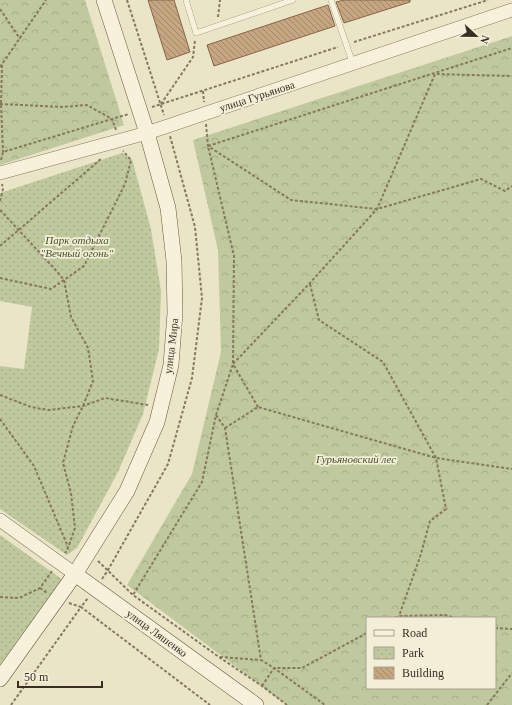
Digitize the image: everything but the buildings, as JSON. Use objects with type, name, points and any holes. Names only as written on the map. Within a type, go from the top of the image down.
[{"type":"main road","name":"улица Мира","points":[[0,679],[75,574],[127,491],[157,422],[171,365],[175,313],[174,261],[168,208],[147,132],[104,0]]},
{"type":"main road","name":"улица Ляшенко","points":[[75,574],[248,701]]},
{"type":"street","name":"улица Гурьянова","points":[[1,173],[147,132],[512,10]]},
{"type":"street","name":"улица Ляшенко","points":[[0,520],[75,574]]},
{"type":"lane","points":[[186,0],[196,33],[293,0]]},
{"type":"lane","points":[[331,0],[353,64]]},
{"type":"path","points":[[0,201],[3,189],[1,173],[3,152],[1,66],[46,0]]},
{"type":"path","points":[[216,26],[220,0]]},
{"type":"path","points":[[3,152],[161,105],[479,1],[488,0]]},
{"type":"path","points":[[0,9],[20,39]]},
{"type":"path","points":[[161,105],[193,57],[196,33]]},
{"type":"path","points":[[208,146],[512,48]]},
{"type":"path","points":[[435,74],[512,76]]},
{"type":"path","points":[[233,364],[309,284],[377,209],[435,74]]},
{"type":"path","points":[[133,595],[202,482],[216,415],[233,364],[234,256],[208,146],[203,91]]},
{"type":"path","points":[[0,278],[51,289],[84,266],[125,184],[131,160],[122,149],[121,140],[112,119],[87,105],[63,107],[1,104]]},
{"type":"path","points":[[208,146],[291,200],[377,209],[481,179],[505,191],[512,186]]},
{"type":"path","points":[[0,246],[104,156]]},
{"type":"path","points":[[0,210],[64,280],[71,317],[88,348],[93,381],[84,406],[74,426],[63,463],[71,493],[75,528],[68,548],[34,466],[0,419]]},
{"type":"path","points":[[309,284],[319,320],[383,362],[436,458],[446,509],[430,521],[420,557],[399,616],[445,615],[452,617]]},
{"type":"path","points":[[233,364],[258,407],[436,458],[512,469]]},
{"type":"path","points":[[0,395],[31,407],[48,410],[84,406],[105,398],[153,406]]},
{"type":"path","points":[[225,428],[258,407]]},
{"type":"path","points":[[216,415],[225,428],[261,660]]},
{"type":"path","points":[[108,570],[133,595],[287,705]]},
{"type":"path","points":[[0,597],[19,598],[40,588]]},
{"type":"path","points":[[11,705],[81,607],[210,705]]},
{"type":"path","points":[[496,628],[512,629]]},
{"type":"path","points":[[274,668],[302,668],[366,634]]},
{"type":"path","points":[[219,657],[261,660],[325,705]]},
{"type":"path","points":[[262,686],[274,668]]},
{"type":"path","points":[[486,705],[512,673]]},
{"type":"green space","points":[[0,0],[85,0],[124,125],[0,165]]},
{"type":"green space","name":"Гурьяновский лес","points":[[512,36],[512,705],[287,705],[127,585],[192,474],[221,352],[218,250],[193,140]]},
{"type":"green space","name":"Парк отдыха \"Вечный огонь\"","points":[[122,153],[132,159],[151,229],[161,291],[159,349],[143,414],[118,472],[77,548],[67,555],[0,509],[0,366],[24,369],[32,307],[0,301],[0,193]]},
{"type":"green space","points":[[0,535],[63,580],[0,667]]}]
